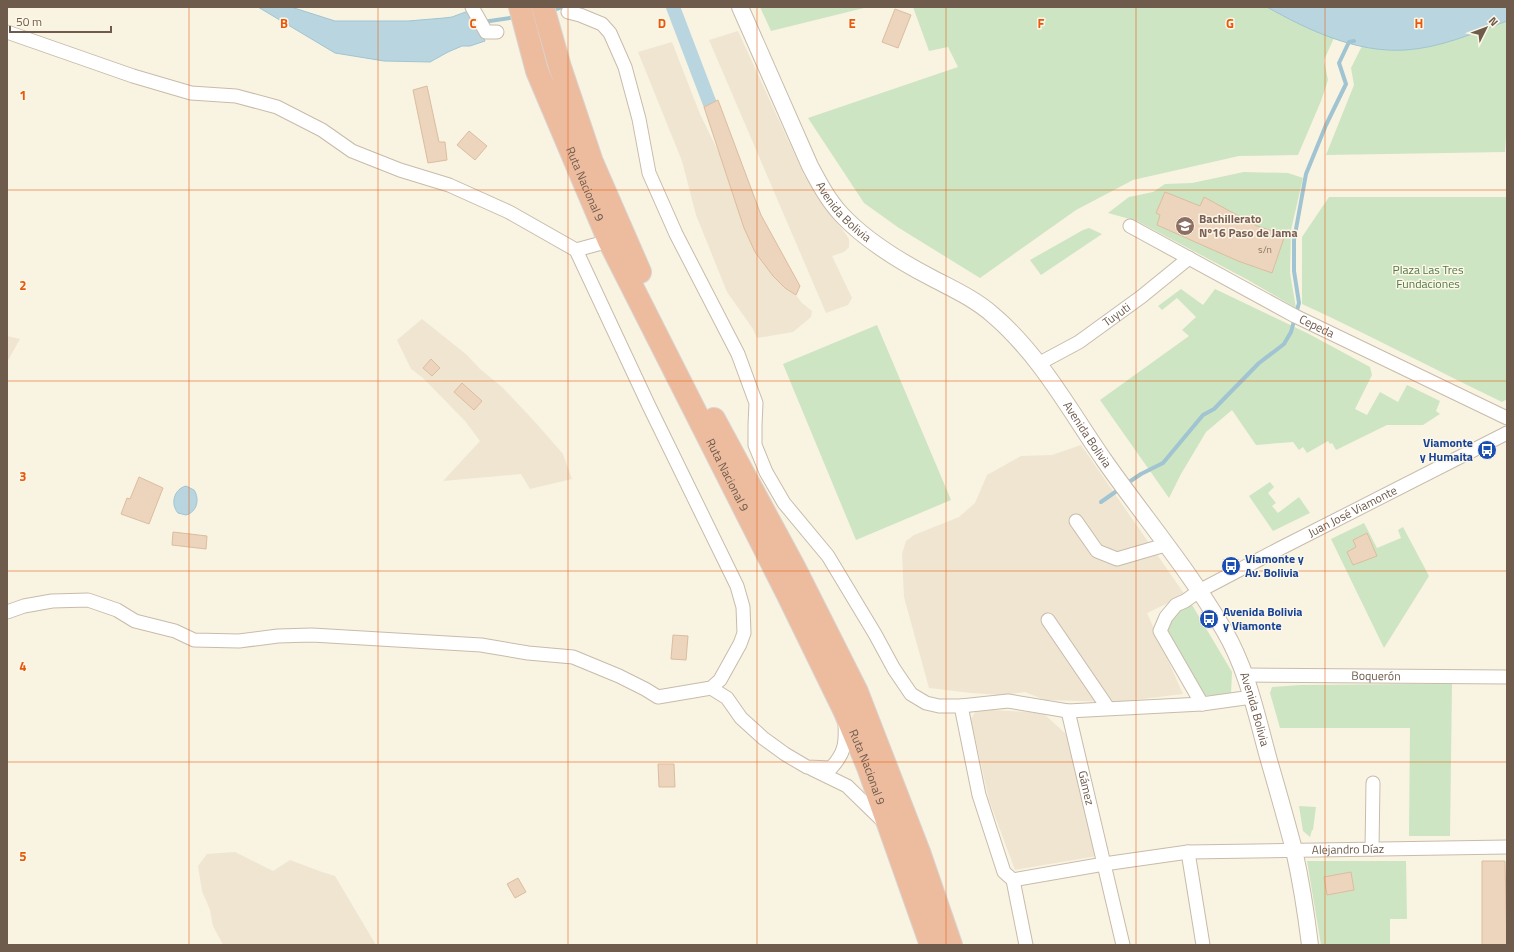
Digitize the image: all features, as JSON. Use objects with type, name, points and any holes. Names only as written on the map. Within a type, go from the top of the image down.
[{"type":"highway","name":"Ruta Nacional 9","points":[[520,7],[537,71],[609,241],[787,592],[844,712],[868,767],[931,945]]},
{"type":"highway","name":"Ruta Nacional 9","points":[[543,7],[560,67],[592,162],[640,271],[682,360],[794,567],[857,692],[919,852],[951,945]]},
{"type":"street","points":[[472,7],[486,32],[496,32]]},
{"type":"street","name":"Avenida Bolivia","points":[[740,7],[810,166],[823,190],[841,214],[855,228],[898,259],[966,296],[993,315],[1013,334],[1038,364],[1104,460],[1199,591],[1225,631],[1246,675],[1294,850],[1310,945]]},
{"type":"street","points":[[568,12],[602,24],[610,33],[625,67],[649,173],[676,234],[738,354],[756,403],[755,445],[766,472],[784,503],[828,556],[875,634],[894,669],[911,694],[926,703],[939,706],[961,706],[1008,701],[1068,711],[1202,704],[1252,697]]},
{"type":"street","points":[[7,32],[133,76],[191,93],[236,96],[277,107],[322,130],[352,151],[400,170],[449,185],[509,212],[576,250],[646,399],[737,586],[743,607],[744,633],[731,662],[720,680],[711,688],[658,697],[644,688],[619,676],[573,657],[481,645],[312,635],[278,636],[239,641],[194,640],[175,631],[135,621],[117,610],[88,600],[52,601],[24,606],[7,612]]},
{"type":"street","name":"Cepeda","points":[[1130,226],[1295,316],[1507,418]]},
{"type":"street","points":[[576,250],[609,241]]},
{"type":"street","name":"Tuyuti","points":[[1038,364],[1079,342],[1141,297],[1189,258]]},
{"type":"street","name":"Juan José Viamonte","points":[[1202,704],[1160,631],[1166,617],[1176,605],[1185,601],[1199,591],[1293,542],[1507,433]]},
{"type":"street","points":[[1076,521],[1097,551],[1117,559],[1165,545]]},
{"type":"street","points":[[1048,620],[1108,708]]},
{"type":"street","name":"Boquerón","points":[[1246,675],[1507,677]]},
{"type":"street","points":[[711,688],[727,698],[741,718],[763,738],[785,754],[807,767],[847,786],[889,826]]},
{"type":"street","points":[[961,706],[979,795],[1004,872],[1013,880],[1026,945]]},
{"type":"street","name":"Gámez","points":[[1068,711],[1124,945]]},
{"type":"street","points":[[807,767],[831,768],[840,758],[846,739],[844,712]]},
{"type":"street","points":[[1372,849],[1373,783]]},
{"type":"street","name":"Alejandro Díaz","points":[[1013,880],[1104,864],[1188,852],[1507,847]]},
{"type":"street","points":[[1188,852],[1203,945]]},
{"type":"shaded area","points":[[738,31],[804,175],[849,239],[849,247],[844,252],[832,256],[852,298],[848,305],[826,313],[709,40]]},
{"type":"shaded area","points":[[672,42],[700,114],[775,268],[802,303],[812,311],[811,317],[793,332],[757,338],[753,329],[727,292],[696,215],[682,161],[638,52]]},
{"type":"shaded area","points":[[422,319],[467,355],[480,369],[502,387],[535,422],[563,454],[572,479],[530,489],[521,474],[443,481],[480,441],[465,421],[423,378],[411,369],[397,340]]},
{"type":"shaded area","points":[[7,336],[20,339],[7,362]]},
{"type":"shaded area","points":[[1081,445],[1185,595],[1147,613],[1183,694],[1117,702],[1045,700],[1025,692],[1002,695],[929,688],[904,597],[902,554],[906,541],[914,535],[959,517],[975,503],[987,475],[1021,456],[1052,455]]},
{"type":"shaded area","points":[[977,709],[1043,713],[1067,735],[1097,856],[1015,870],[989,800],[971,719]]},
{"type":"shaded area","points":[[235,852],[273,871],[290,860],[335,876],[376,945],[223,945],[213,926],[210,910],[202,891],[198,866],[207,854]]},
{"type":"green space","points":[[760,7],[868,7],[771,31]]},
{"type":"green space","points":[[913,7],[1267,7],[1315,31],[1334,38],[1324,60],[1328,80],[1321,101],[1298,155],[1239,156],[1133,180],[1076,210],[980,278],[899,228],[864,203],[808,118],[958,67],[948,47],[929,51]]},
{"type":"green space","points":[[1507,21],[1507,121],[1505,152],[1326,155],[1354,85],[1351,68],[1362,46],[1379,49],[1475,33]]},
{"type":"green space","points":[[1244,172],[1288,173],[1303,178],[1291,230],[1290,273],[1296,308],[1248,280],[1137,221],[1108,213],[1129,197],[1153,192],[1165,184],[1192,183]]},
{"type":"green space","name":"Plaza Las Tres Fundaciones","points":[[1329,197],[1507,197],[1507,399],[1502,402],[1302,304],[1302,237]]},
{"type":"green space","points":[[1089,228],[1102,234],[1041,275],[1030,260]]},
{"type":"green space","points":[[1181,289],[1203,305],[1215,289],[1309,334],[1370,367],[1372,375],[1355,409],[1367,415],[1380,392],[1398,402],[1407,385],[1440,401],[1436,411],[1440,414],[1423,425],[1387,425],[1336,450],[1332,443],[1330,444],[1328,441],[1307,453],[1303,447],[1299,450],[1293,442],[1256,445],[1232,410],[1206,432],[1181,474],[1169,498],[1100,400],[1189,336],[1182,330],[1196,317],[1177,298],[1162,310],[1158,306]]},
{"type":"green space","points":[[877,325],[951,500],[856,540],[783,364]]},
{"type":"green space","points":[[1270,482],[1274,487],[1268,493],[1276,503],[1272,506],[1278,513],[1299,497],[1310,513],[1273,531],[1249,496]]},
{"type":"green space","points":[[1364,523],[1377,548],[1401,538],[1398,530],[1403,527],[1429,576],[1384,648],[1331,539]]},
{"type":"green space","points":[[1192,605],[1232,672],[1231,694],[1202,696],[1166,633],[1175,612]]},
{"type":"green space","points":[[1452,684],[1450,836],[1409,836],[1410,728],[1280,728],[1270,693],[1272,687],[1301,685]]},
{"type":"green space","points":[[1299,806],[1316,807],[1313,830],[1310,837],[1303,831]]},
{"type":"green space","points":[[1307,861],[1406,861],[1407,919],[1390,919],[1390,945],[1321,945]]},
{"type":"water","points":[[258,7],[291,7],[335,21],[408,21],[452,17],[471,10],[485,41],[470,46],[462,46],[430,62],[384,61],[335,53]]},
{"type":"water","points":[[1267,7],[1507,7],[1507,21],[1444,43],[1418,49],[1387,50],[1351,44],[1316,32]]},
{"type":"water","points":[[186,486],[194,490],[197,501],[193,511],[186,515],[178,513],[174,505],[174,497],[179,490]]},
{"type":"building","points":[[895,9],[911,15],[898,48],[882,42]]},
{"type":"building","points":[[427,86],[439,142],[445,142],[447,160],[428,163],[413,90]]},
{"type":"building","points":[[718,100],[761,215],[800,286],[796,295],[785,288],[773,276],[755,252],[744,228],[704,107]]},
{"type":"building","points":[[469,131],[487,146],[475,160],[457,145]]},
{"type":"building","name":"Bachillerato Nº16 Paso de Jama","points":[[1165,192],[1200,206],[1204,197],[1257,226],[1285,235],[1272,273],[1238,261],[1157,225],[1160,215],[1156,213]]},
{"type":"building","points":[[431,359],[440,368],[432,376],[423,368]]},
{"type":"building","points":[[462,383],[482,401],[474,410],[454,392]]},
{"type":"building","points":[[139,477],[163,488],[149,524],[121,514],[127,498],[130,499]]},
{"type":"building","points":[[173,532],[207,536],[206,549],[172,545]]},
{"type":"building","points":[[1367,533],[1377,556],[1353,565],[1347,552],[1356,547],[1353,540]]},
{"type":"building","points":[[673,635],[688,636],[686,660],[671,659]]},
{"type":"building","points":[[658,764],[674,764],[675,787],[659,787]]},
{"type":"building","points":[[1482,861],[1505,861],[1507,945],[1482,945]]},
{"type":"building","points":[[1351,872],[1354,890],[1327,895],[1324,877]]},
{"type":"building","points":[[518,878],[526,892],[515,898],[507,884]]},
{"type":"waterway","points":[[550,11],[562,7]]},
{"type":"waterway","points":[[673,7],[710,104]]},
{"type":"waterway","points":[[483,22],[516,17]]},
{"type":"waterway","points":[[1126,484],[1141,474],[1163,463],[1203,415],[1214,409],[1259,363],[1284,344],[1291,332],[1299,303],[1294,271],[1294,240],[1306,174],[1326,125],[1346,84],[1339,63],[1349,42],[1354,41]]},
{"type":"waterway","points":[[1101,502],[1121,488]]},
{"type":"place","name":"Bachillerato Nº16 Paso de Jama","points":[[1185,226]]},
{"type":"place","name":"Viamonte y Humaita","points":[[1487,450]]},
{"type":"place","name":"Viamonte y Av. Bolivia","points":[[1231,566]]},
{"type":"place","name":"Avenida Bolivia y Viamonte","points":[[1209,619]]}]
